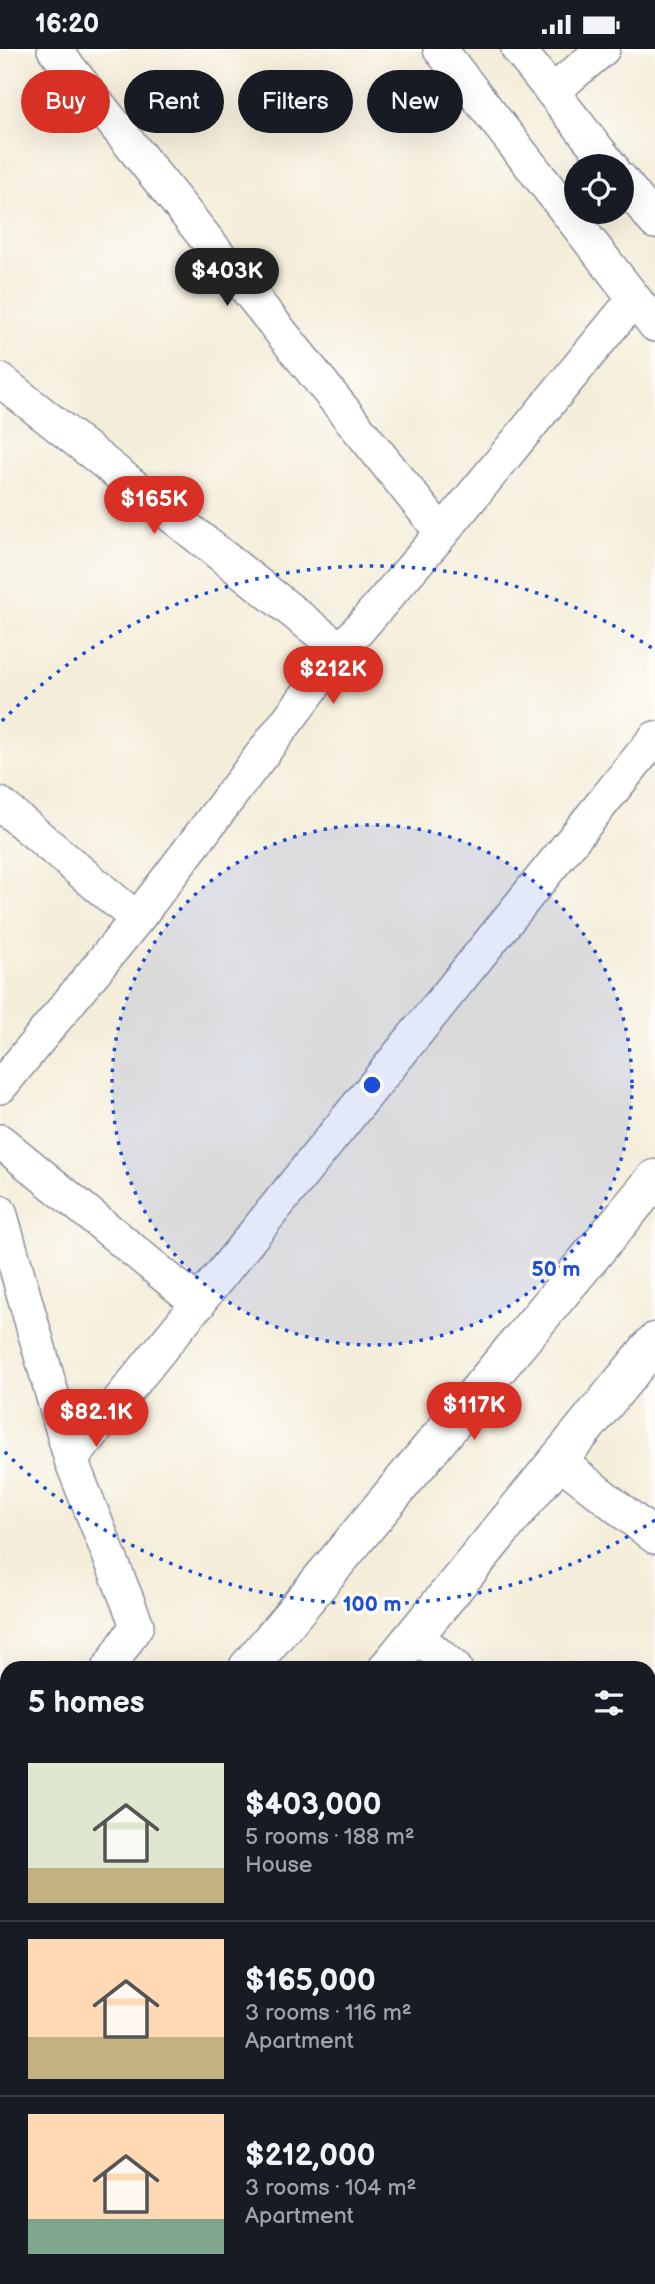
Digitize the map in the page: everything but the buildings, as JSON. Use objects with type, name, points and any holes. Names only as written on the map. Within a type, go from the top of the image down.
[{"type":"main road","points":[[254,1661],[655,1179]]},
{"type":"main road","points":[[394,1661],[655,1342]]},
{"type":"street","points":[[54,49],[442,533]]},
{"type":"street","points":[[440,49],[655,325]]},
{"type":"street","points":[[518,49],[601,154]]},
{"type":"street","points":[[552,92],[603,49]]},
{"type":"street","points":[[634,195],[655,222]]},
{"type":"street","points":[[0,1087],[137,919],[341,650],[442,533],[635,299]]},
{"type":"street","points":[[0,380],[341,650]]},
{"type":"street","points":[[71,1460],[655,738]]},
{"type":"street","points":[[0,804],[137,919]]},
{"type":"street","points":[[0,1141],[199,1304]]},
{"type":"street","points":[[0,1212],[71,1460],[137,1625],[114,1661]]},
{"type":"street","points":[[558,1460],[655,1537]]},
{"type":"street","points":[[415,1635],[447,1661]]}]
